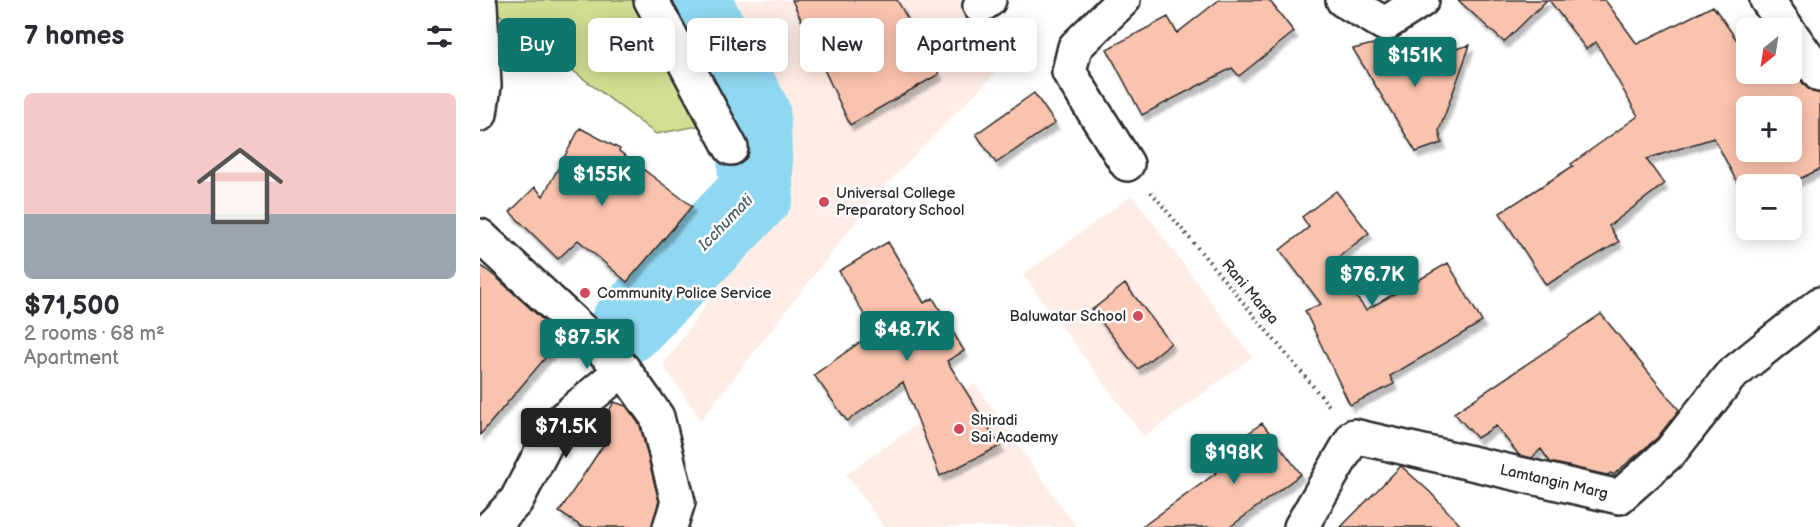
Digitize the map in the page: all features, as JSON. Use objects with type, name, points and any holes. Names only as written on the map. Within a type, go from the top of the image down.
[{"type":"street","points":[[651,0],[731,148]]},
{"type":"street","points":[[1123,0],[1075,47],[1069,72],[1127,164]]},
{"type":"street","points":[[1343,0],[1384,24],[1422,0]]},
{"type":"street","points":[[1767,0],[1780,18]]},
{"type":"street","points":[[480,5],[484,86],[480,114]]},
{"type":"street","points":[[1802,50],[1820,75]]},
{"type":"street","points":[[480,236],[623,369],[657,417],[678,502],[669,527]]},
{"type":"street","name":"Lamtangin Marg","points":[[1354,436],[1619,497],[1671,451],[1730,376],[1820,304]]},
{"type":"street","points":[[491,527],[516,501],[555,426],[623,369]]},
{"type":"street","points":[[1301,527],[1354,436]]},
{"type":"path","name":"Rani Marga","points":[[1127,164],[1354,436]]},
{"type":"shaded area","name":"Universal College Preparatory School","points":[[718,0],[960,0],[971,18],[896,18],[896,72],[996,72],[877,194],[701,420],[663,365],[774,210],[785,178],[789,129],[758,72],[788,72],[788,18],[728,18]]},
{"type":"shaded area","name":"Baluwatar School","points":[[1132,195],[1252,357],[1144,437],[1023,275]]},
{"type":"shaded area","name":"Shiradi Sai Academy","points":[[975,384],[1076,527],[884,527],[846,474]]},
{"type":"green space","points":[[492,0],[644,0],[652,18],[588,18],[588,72],[675,72],[675,66],[703,125],[656,134],[575,72],[576,18],[504,18],[496,12]]},
{"type":"building","points":[[792,0],[897,0],[907,18],[896,18],[896,72],[938,72],[939,74],[850,125],[825,72],[884,72],[884,18],[800,18]]},
{"type":"building","points":[[1219,0],[1269,0],[1294,32],[1239,76],[1232,68],[1142,115],[1107,49],[1168,17],[1177,33]]},
{"type":"building","points":[[1458,0],[1547,0],[1504,42]]},
{"type":"building","points":[[1549,0],[1605,0],[1637,44],[1713,6],[1736,39],[1736,84],[1802,84],[1802,82],[1812,92],[1820,93],[1820,169],[1802,178],[1802,174],[1736,174],[1736,180],[1714,138],[1646,159],[1664,184],[1609,226],[1619,242],[1546,285],[1500,213],[1573,166],[1571,164],[1638,116],[1596,42],[1586,49]]},
{"type":"building","points":[[1389,42],[1404,62],[1470,45],[1439,131],[1442,143],[1416,152],[1353,49]]},
{"type":"building","points":[[1034,93],[1055,123],[996,163],[976,134]]},
{"type":"building","points":[[580,128],[620,149],[619,151],[692,206],[627,282],[578,240],[558,259],[510,212],[535,187],[543,196]]},
{"type":"building","points":[[1336,191],[1369,233],[1331,263],[1366,310],[1448,263],[1482,322],[1390,376],[1394,384],[1350,405],[1305,311],[1321,304],[1280,250],[1309,227],[1302,217]]},
{"type":"building","points":[[888,242],[924,303],[933,298],[964,351],[947,361],[1000,446],[940,476],[903,382],[847,421],[814,375],[874,332],[839,271]]},
{"type":"building","points":[[480,265],[556,332],[547,347],[552,350],[480,435]]},
{"type":"building","name":"Baluwatar School","points":[[1125,284],[1171,343],[1138,369],[1092,310]]},
{"type":"building","points":[[1601,314],[1679,410],[1657,438],[1613,475],[1550,462],[1541,449],[1532,458],[1519,455],[1496,426],[1477,438],[1454,413]]},
{"type":"building","points":[[614,402],[626,406],[640,425],[659,501],[652,527],[582,527],[559,512],[604,444],[601,426]]},
{"type":"building","points":[[1262,423],[1301,474],[1230,527],[1142,527],[1216,473],[1209,463]]},
{"type":"building","points":[[1401,466],[1430,492],[1462,527],[1341,527]]},
{"type":"waterway","name":"Icchumati","points":[[627,326],[756,193],[753,114],[692,0]]},
{"type":"place","name":"Universal College Preparatory School","points":[[824,202]]},
{"type":"place","name":"Community Police Service","points":[[585,293]]},
{"type":"place","name":"Baluwatar School","points":[[1138,316]]},
{"type":"place","name":"Shiradi Sai Academy","points":[[959,429]]}]
